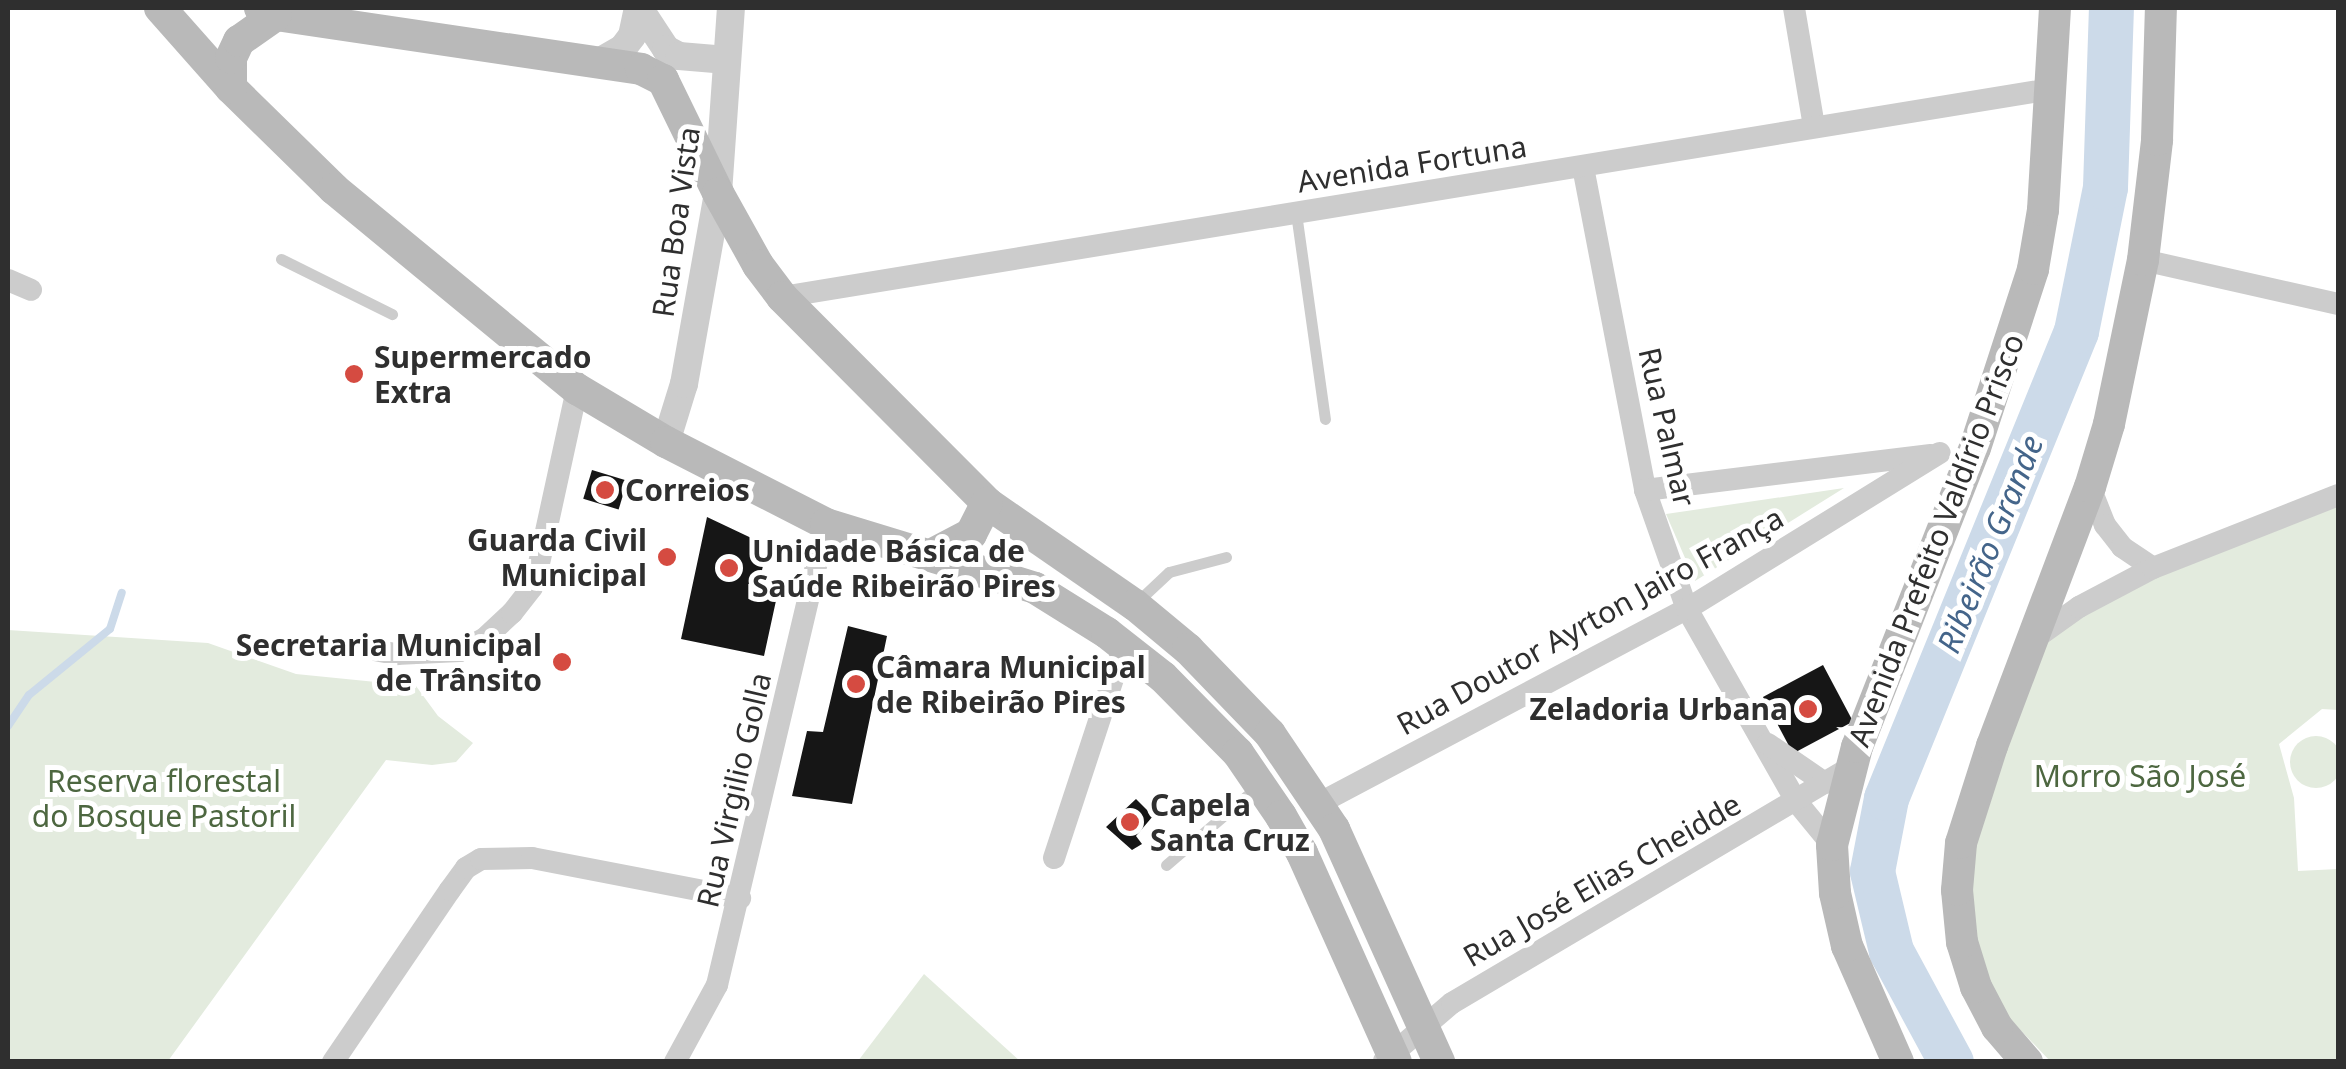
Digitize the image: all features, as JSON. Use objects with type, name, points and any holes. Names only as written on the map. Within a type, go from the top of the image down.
[{"type":"main road","points":[[160,8],[231,88],[334,189],[577,389],[666,442],[826,524],[934,554],[1034,588],[1124,645],[1197,708],[1260,784],[1302,854],[1391,1059]]},
{"type":"main road","name":"Avenida Prefeito Valdírio Prisco","points":[[1898,1062],[1847,946],[1834,892],[1832,845],[1837,776],[1975,448],[2020,318],[2043,210],[2055,8]]},
{"type":"main road","points":[[2026,1062],[1998,1027],[1976,988],[1962,942],[1957,890],[1961,843],[1972,803],[2090,487],[2109,424],[2143,260],[2157,140],[2160,8]]},
{"type":"main road","points":[[231,88],[232,58],[239,41],[266,10],[641,69],[663,80],[758,265],[782,297],[986,504],[1135,605],[1226,685],[1270,734],[1318,804],[1439,1062]]},
{"type":"main road","points":[[934,554],[971,534],[986,504]]},
{"type":"street","points":[[639,8],[666,49],[679,56],[727,60]]},
{"type":"street","points":[[597,63],[623,48],[632,36],[639,8]]},
{"type":"street","name":"Rua Boa Vista","points":[[666,442],[684,384],[718,192],[731,8]]},
{"type":"street","points":[[1794,8],[1814,126]]},
{"type":"street","name":"Avenida Fortuna","points":[[782,297],[2051,88]]},
{"type":"street","name":"Rua Palmar","points":[[1584,167],[1645,490],[1687,609],[1796,801],[1832,845]]},
{"type":"street","points":[[2143,260],[2338,304]]},
{"type":"street","points":[[8,280],[31,290]]},
{"type":"street","points":[[364,648],[396,654],[460,651],[485,638],[512,612],[532,587],[538,568],[577,389]]},
{"type":"street","name":"Rua Doutor Ayrton Jairo França","points":[[1318,804],[1687,609],[1940,454],[1645,490]]},
{"type":"street","points":[[2090,487],[2105,526],[2122,547],[2153,568]]},
{"type":"street","points":[[2031,642],[2078,607],[2153,568],[2338,495]]},
{"type":"street","name":"Rua Virgilio Golla","points":[[675,1062],[717,985],[826,524]]},
{"type":"street","points":[[1054,858],[1124,645]]},
{"type":"street","name":"Rua Palmar","points":[[1762,739],[1837,776]]},
{"type":"street","name":"Rua José Elias Cheidde","points":[[1391,1059],[1424,1025],[1532,954],[1837,776]]},
{"type":"street","points":[[333,1062],[466,868],[481,859],[532,858],[740,898]]},
{"type":"lane","points":[[1296,212],[1325,419]]},
{"type":"lane","points":[[281,259],[392,314]]},
{"type":"lane","points":[[1135,605],[1153,582],[1169,572],[1226,558]]},
{"type":"lane","points":[[1166,865],[1260,784]]},
{"type":"green space","points":[[1844,488],[1695,581],[1666,514]]},
{"type":"green space","name":"Morro São José","points":[[2338,502],[2338,710],[2322,709],[2279,744],[2294,798],[2298,871],[2338,869],[2338,1061],[2050,1061],[2011,1020],[1977,960],[1965,848],[2029,658],[2100,596]]},
{"type":"green space","name":"Reserva florestal do Bosque Pastoril","points":[[8,630],[208,643],[296,674],[416,686],[438,716],[473,743],[456,762],[432,765],[386,760],[168,1061],[8,1061]]},
{"type":"green space","points":[[2316,736],[2335,743],[2342,762],[2335,781],[2316,788],[2297,781],[2290,762],[2297,743]]},
{"type":"green space","points":[[924,974],[1020,1061],[858,1061]]},
{"type":"building","name":"Correios","points":[[592,470],[627,481],[619,510],[583,499]]},
{"type":"building","name":"Unidade Básica de Saúde Ribeirão Pires","points":[[707,517],[768,546],[757,590],[777,596],[764,656],[681,639]]},
{"type":"building","points":[[848,626],[887,636],[852,804],[792,796],[807,731],[823,732]]},
{"type":"building","name":"Zeladoria Urbana","points":[[1823,665],[1853,722],[1793,753],[1763,697]]},
{"type":"building","name":"Capela Santa Cruz","points":[[1136,799],[1153,816],[1136,836],[1142,844],[1132,850],[1106,827]]},
{"type":"waterway","name":"Ribeirão Grande","points":[[1951,1062],[1891,951],[1872,871],[1886,798],[2076,331],[2105,187],[2111,8]]},
{"type":"waterway","points":[[8,726],[29,695],[110,629],[122,593]]},
{"type":"place","name":"Supermercado Extra","points":[[354,374]]},
{"type":"place","name":"Correios","points":[[605,490]]},
{"type":"place","name":"Guarda Civil Municipal","points":[[667,557]]},
{"type":"place","name":"Unidade Básica de Saúde Ribeirão Pires","points":[[729,568]]},
{"type":"place","name":"Secretaria Municipal de Trânsito","points":[[562,662]]},
{"type":"place","name":"Câmara Municipal de Ribeirão Pires","points":[[856,684]]},
{"type":"place","name":"Zeladoria Urbana","points":[[1808,709]]},
{"type":"place","name":"Capela Santa Cruz","points":[[1130,822]]}]
